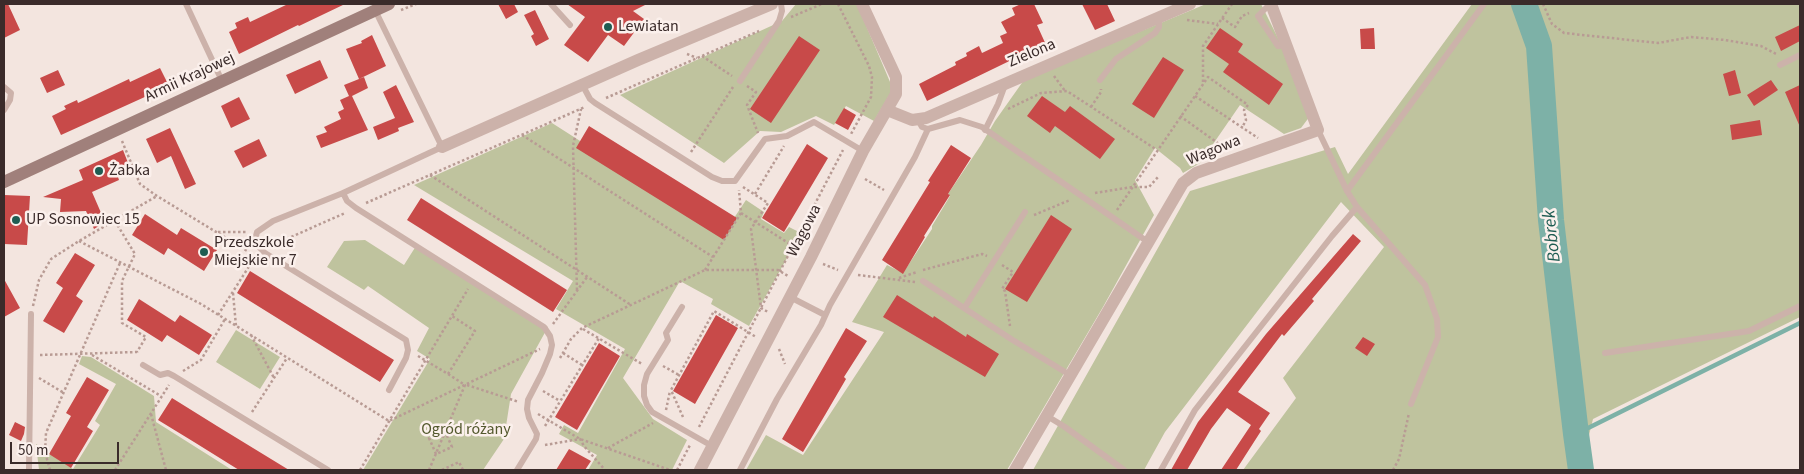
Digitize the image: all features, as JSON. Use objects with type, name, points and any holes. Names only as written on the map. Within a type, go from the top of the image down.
[{"type":"street","name":"Armii Krajowej","points":[[4,182],[389,4]]},
{"type":"street","points":[[442,147],[638,60],[772,4]]},
{"type":"street","name":"Wagowa","points":[[700,470],[811,257],[863,151],[896,94],[896,77],[862,4]]},
{"type":"street","name":"Zielona","points":[[915,120],[1190,4]]},
{"type":"street","points":[[1271,4],[1318,130]]},
{"type":"street","points":[[887,110],[915,120]]},
{"type":"street","name":"Wagowa","points":[[1015,470],[1183,183],[1196,173],[1318,130]]},
{"type":"lane","points":[[186,4],[222,81]]},
{"type":"lane","points":[[551,4],[570,25]]},
{"type":"lane","points":[[740,81],[777,24],[782,11],[781,4]]},
{"type":"lane","points":[[1271,4],[1258,16],[1278,46],[1287,45]]},
{"type":"lane","points":[[1346,191],[1484,4]]},
{"type":"lane","points":[[376,10],[442,147],[343,192],[273,221],[257,232],[256,236],[258,246],[265,253],[406,340],[408,350],[406,358],[389,390]]},
{"type":"lane","points":[[1100,80],[1116,59],[1155,33],[1159,27],[1159,17]]},
{"type":"lane","points":[[1780,65],[1800,54]]},
{"type":"lane","points":[[985,130],[998,104],[1005,83]]},
{"type":"lane","points":[[583,86],[590,99],[712,178],[722,181],[734,181],[765,139],[787,136],[814,122],[863,151]]},
{"type":"lane","points":[[4,87],[11,93],[10,100],[4,110]]},
{"type":"lane","points":[[915,120],[922,127],[928,129],[960,120],[985,130],[1148,242]]},
{"type":"lane","points":[[740,470],[777,399],[915,157],[928,129]]},
{"type":"lane","points":[[1318,130],[1346,191],[1357,207],[1425,285],[1437,319],[1438,337],[1411,404]]},
{"type":"lane","points":[[343,192],[346,201],[356,208],[544,327],[550,336],[551,350],[542,374],[528,400],[529,418],[537,434],[536,439],[517,470]]},
{"type":"lane","points":[[1161,470],[1195,410],[1357,207]]},
{"type":"lane","points":[[965,307],[1026,212]]},
{"type":"lane","points":[[923,281],[1070,375]]},
{"type":"lane","points":[[790,297],[826,315]]},
{"type":"lane","points":[[1605,353],[1749,331],[1800,306]]},
{"type":"lane","points":[[682,307],[666,333],[668,340],[650,369],[644,385],[644,396],[646,405],[652,412],[712,446]]},
{"type":"lane","points":[[28,470],[31,314]]},
{"type":"lane","points":[[143,365],[160,375],[168,373],[174,376],[328,470]]},
{"type":"lane","points":[[1047,416],[1124,470]]},
{"type":"path","points":[[265,253],[271,246],[356,208],[822,4]]},
{"type":"path","points":[[677,470],[871,97],[872,82],[869,66],[838,4]]},
{"type":"path","points":[[1203,84],[1203,46],[1232,4]]},
{"type":"path","points":[[1543,4],[1552,24],[1564,33],[1658,43],[1691,37],[1725,40],[1761,46],[1789,60]]},
{"type":"path","points":[[1222,18],[1235,27],[1242,16],[1248,13],[1258,16]]},
{"type":"path","points":[[685,160],[738,80],[702,56]]},
{"type":"path","points":[[1112,217],[1208,77],[1248,105],[1244,110],[1246,120],[1242,128]]},
{"type":"path","points":[[1056,79],[1065,92]]},
{"type":"path","points":[[740,81],[756,92],[747,105],[761,144]]},
{"type":"path","points":[[992,116],[1041,93],[1067,91],[1157,150]]},
{"type":"path","points":[[1091,107],[1101,92]]},
{"type":"path","points":[[1195,96],[1271,147]]},
{"type":"path","points":[[577,290],[573,146],[581,109]]},
{"type":"path","points":[[1180,116],[1239,158]]},
{"type":"path","points":[[522,135],[713,257]]},
{"type":"path","points":[[761,308],[751,229],[768,203],[754,194],[785,144],[787,136]]},
{"type":"path","points":[[121,140],[140,184],[157,196],[217,232],[257,232]]},
{"type":"path","points":[[852,173],[894,195]]},
{"type":"path","points":[[430,175],[631,305]]},
{"type":"path","points":[[1026,212],[1032,216],[1081,196],[1132,187],[1150,186],[1158,176]]},
{"type":"path","points":[[705,270],[741,213],[739,184]]},
{"type":"path","points":[[31,314],[39,280],[51,259],[157,196]]},
{"type":"path","points":[[741,213],[826,266],[848,274],[923,281]]},
{"type":"path","points":[[114,220],[135,254],[122,281],[122,322],[146,337],[137,352]]},
{"type":"path","points":[[79,242],[201,304],[390,421]]},
{"type":"path","points":[[897,278],[982,254],[995,260],[1013,272],[1002,289],[1005,291],[1011,339]]},
{"type":"path","points":[[218,315],[256,256]]},
{"type":"path","points":[[50,470],[45,452],[46,433],[120,263]]},
{"type":"path","points":[[558,361],[571,339],[582,328],[705,270],[780,271],[798,282]]},
{"type":"path","points":[[547,332],[587,277]]},
{"type":"path","points":[[360,470],[472,282]]},
{"type":"path","points":[[233,291],[236,326]]},
{"type":"path","points":[[761,308],[778,318]]},
{"type":"path","points":[[608,448],[662,419],[671,390],[714,311],[779,349],[788,371],[792,374]]},
{"type":"path","points":[[448,374],[475,331],[452,316]]},
{"type":"path","points":[[116,470],[174,376],[201,360],[225,319]]},
{"type":"path","points":[[582,328],[650,369]]},
{"type":"path","points":[[250,335],[274,378]]},
{"type":"path","points":[[537,434],[544,428],[598,338]]},
{"type":"path","points":[[390,421],[539,349],[551,350]]},
{"type":"path","points":[[31,355],[137,352]]},
{"type":"path","points":[[137,352],[143,365]]},
{"type":"path","points":[[90,354],[161,396]]},
{"type":"path","points":[[563,354],[582,365]]},
{"type":"path","points":[[247,419],[287,358]]},
{"type":"path","points":[[426,360],[465,385],[529,407],[580,439],[670,470]]},
{"type":"path","points":[[654,362],[679,375]]},
{"type":"path","points":[[30,373],[64,393]]},
{"type":"path","points":[[429,470],[465,385]]},
{"type":"path","points":[[535,386],[560,401]]},
{"type":"path","points":[[671,390],[688,428],[686,432]]},
{"type":"path","points":[[1393,470],[1399,459],[1411,404]]},
{"type":"path","points":[[529,407],[544,428],[547,438],[543,445],[580,439]]},
{"type":"path","points":[[151,413],[166,470]]},
{"type":"path","points":[[436,454],[452,447],[445,431]]},
{"type":"path","points":[[436,454],[429,438],[445,431]]},
{"type":"path","points":[[580,439],[606,470]]},
{"type":"path","points":[[442,470],[459,462],[462,470]]},
{"type":"green space","points":[[796,4],[857,4],[893,89],[874,121],[846,106],[834,125],[816,116],[781,132],[760,131],[724,163],[620,95],[782,21]]},
{"type":"green space","points":[[1206,4],[1261,4],[1279,40],[1310,116],[1301,128],[1284,134],[1240,105],[1200,163],[1183,173],[1180,168],[1155,148],[1135,180],[1154,215],[1103,307],[1007,470],[746,470],[766,435],[803,455],[884,332],[852,322],[887,265],[903,273],[932,229],[950,196],[948,194],[1024,80]]},
{"type":"green space","points":[[1472,4],[1800,4],[1800,317],[1593,419],[1588,439],[1592,470],[1243,470],[1296,398],[1283,378],[1384,247],[1341,202],[1165,432],[1144,470],[1033,470],[1190,191],[1335,147],[1348,174]]},
{"type":"green space","points":[[552,123],[724,233],[746,200],[764,212],[761,219],[784,233],[789,227],[801,233],[749,326],[711,304],[713,299],[680,281],[623,378],[653,419],[687,440],[672,470],[588,470],[597,455],[559,434],[564,425],[578,433],[625,349],[556,309],[573,281],[414,185]]},
{"type":"green space","name":"Ogród różany","points":[[365,240],[404,265],[416,246],[548,327],[511,394],[504,439],[483,470],[363,470],[430,359],[417,351],[429,328],[368,286],[364,290],[327,267],[344,241]]},
{"type":"green space","points":[[236,330],[280,357],[260,389],[216,362]]},
{"type":"green space","points":[[82,356],[91,357],[154,396],[156,422],[232,470],[39,470],[36,444],[73,469],[100,425],[95,421],[116,384],[79,364]]},
{"type":"building","points":[[4,4],[8,4],[20,30],[4,38]]},
{"type":"building","points":[[288,4],[345,4],[239,54],[229,32],[237,28],[235,23],[248,17],[250,22]]},
{"type":"building","points":[[498,4],[514,4],[518,12],[506,19]]},
{"type":"building","name":"Lewiatan","points":[[567,4],[647,4],[633,11],[644,19],[624,46],[608,35],[588,62],[564,45],[585,17]]},
{"type":"building","points":[[1021,4],[1034,4],[1043,23],[1037,25],[1047,47],[1029,55],[1028,52],[927,101],[919,84],[956,65],[955,62],[967,56],[966,53],[979,46],[982,53],[1003,43],[1000,36],[1007,33],[1001,22],[1015,15],[1012,8]]},
{"type":"building","points":[[1082,4],[1107,4],[1115,21],[1095,30]]},
{"type":"building","points":[[535,10],[549,39],[536,46],[531,36],[534,34],[524,15]]},
{"type":"building","points":[[1800,25],[1800,41],[1781,51],[1775,37]]},
{"type":"building","points":[[1220,28],[1243,44],[1238,52],[1283,84],[1269,105],[1223,72],[1229,64],[1206,48]]},
{"type":"building","points":[[1374,28],[1375,49],[1361,49],[1360,29]]},
{"type":"building","points":[[372,35],[386,66],[359,79],[346,49],[362,43],[361,41]]},
{"type":"building","points":[[799,36],[820,50],[771,123],[750,109]]},
{"type":"building","points":[[1163,57],[1184,70],[1154,118],[1132,104]]},
{"type":"building","points":[[320,60],[328,78],[295,94],[286,75]]},
{"type":"building","points":[[160,68],[169,86],[61,135],[52,116],[66,109],[64,106],[77,100],[78,103],[129,79],[130,82]]},
{"type":"building","points":[[58,70],[65,85],[47,93],[40,78]]},
{"type":"building","points":[[1735,70],[1741,93],[1729,96],[1723,74]]},
{"type":"building","points":[[364,77],[368,88],[352,96],[368,130],[321,148],[316,136],[327,132],[324,127],[341,119],[338,112],[344,109],[340,100],[349,96],[344,85]]},
{"type":"building","points":[[1771,80],[1778,90],[1754,106],[1747,95]]},
{"type":"building","points":[[396,85],[414,122],[398,128],[399,131],[378,140],[373,127],[395,118],[383,92]]},
{"type":"building","points":[[1800,85],[1800,127],[1785,92]]},
{"type":"building","points":[[1042,96],[1065,112],[1070,106],[1115,139],[1100,159],[1055,126],[1050,133],[1027,116]]},
{"type":"building","points":[[239,97],[250,119],[231,128],[221,106]]},
{"type":"building","points":[[844,108],[856,115],[848,130],[835,123]]},
{"type":"building","points":[[1760,120],[1762,135],[1732,140],[1730,125]]},
{"type":"building","points":[[589,126],[737,218],[724,240],[576,148]]},
{"type":"building","points":[[170,128],[196,184],[185,189],[171,156],[157,163],[146,139]]},
{"type":"building","points":[[259,139],[267,156],[243,168],[234,151]]},
{"type":"building","points":[[807,144],[828,158],[784,232],[762,218]]},
{"type":"building","points":[[951,145],[971,158],[948,194],[950,195],[903,274],[882,260]]},
{"type":"building","points":[[123,150],[130,168],[117,174],[119,180],[92,192],[105,222],[94,229],[86,211],[60,212],[61,199],[43,197],[83,180],[79,170]]},
{"type":"building","name":"UP Sosnowiec 15","points":[[4,195],[30,196],[27,245],[4,244]]},
{"type":"building","points":[[421,198],[567,290],[553,312],[407,220]]},
{"type":"building","points":[[145,214],[177,235],[181,228],[217,250],[204,271],[168,248],[164,255],[132,235]]},
{"type":"building","points":[[1051,215],[1072,229],[1027,302],[1005,289]]},
{"type":"building","points":[[1353,234],[1361,241],[1312,299],[1314,301],[1284,336],[1282,334],[1238,392],[1270,413],[1236,470],[1221,470],[1251,425],[1227,408],[1211,429],[1187,470],[1171,470],[1198,422],[1266,334]]},
{"type":"building","points":[[75,253],[95,265],[76,296],[83,301],[64,333],[43,321],[63,288],[56,283]]},
{"type":"building","points":[[250,271],[394,360],[380,382],[237,293]]},
{"type":"building","points":[[4,279],[20,308],[4,317]]},
{"type":"building","points":[[897,295],[933,318],[934,316],[966,337],[967,334],[999,354],[985,377],[883,317]]},
{"type":"building","points":[[139,299],[175,322],[180,315],[212,335],[199,355],[167,335],[162,342],[127,320]]},
{"type":"building","points":[[716,315],[738,328],[695,404],[673,391]]},
{"type":"building","points":[[846,328],[867,341],[844,377],[846,379],[803,452],[782,439]]},
{"type":"building","points":[[1363,337],[1375,344],[1367,356],[1355,348]]},
{"type":"building","points":[[599,343],[620,356],[577,430],[555,417]]},
{"type":"building","points":[[87,377],[109,390],[87,427],[93,431],[71,468],[49,454],[71,416],[66,413]]},
{"type":"building","points":[[172,398],[289,470],[239,470],[158,420]]},
{"type":"building","points":[[15,422],[25,427],[21,441],[9,435]]},
{"type":"building","points":[[569,449],[591,461],[585,470],[556,470]]},
{"type":"waterway","name":"Bobrek","points":[[1524,4],[1539,46],[1551,220],[1581,470]]},
{"type":"waterway","points":[[1576,434],[1800,323]]},
{"type":"place","name":"Lewiatan","points":[[608,27]]},
{"type":"place","name":"Żabka","points":[[99,171]]},
{"type":"place","name":"UP Sosnowiec 15","points":[[16,220]]},
{"type":"place","name":"Przedszkole Miejskie nr 7","points":[[204,252]]}]
